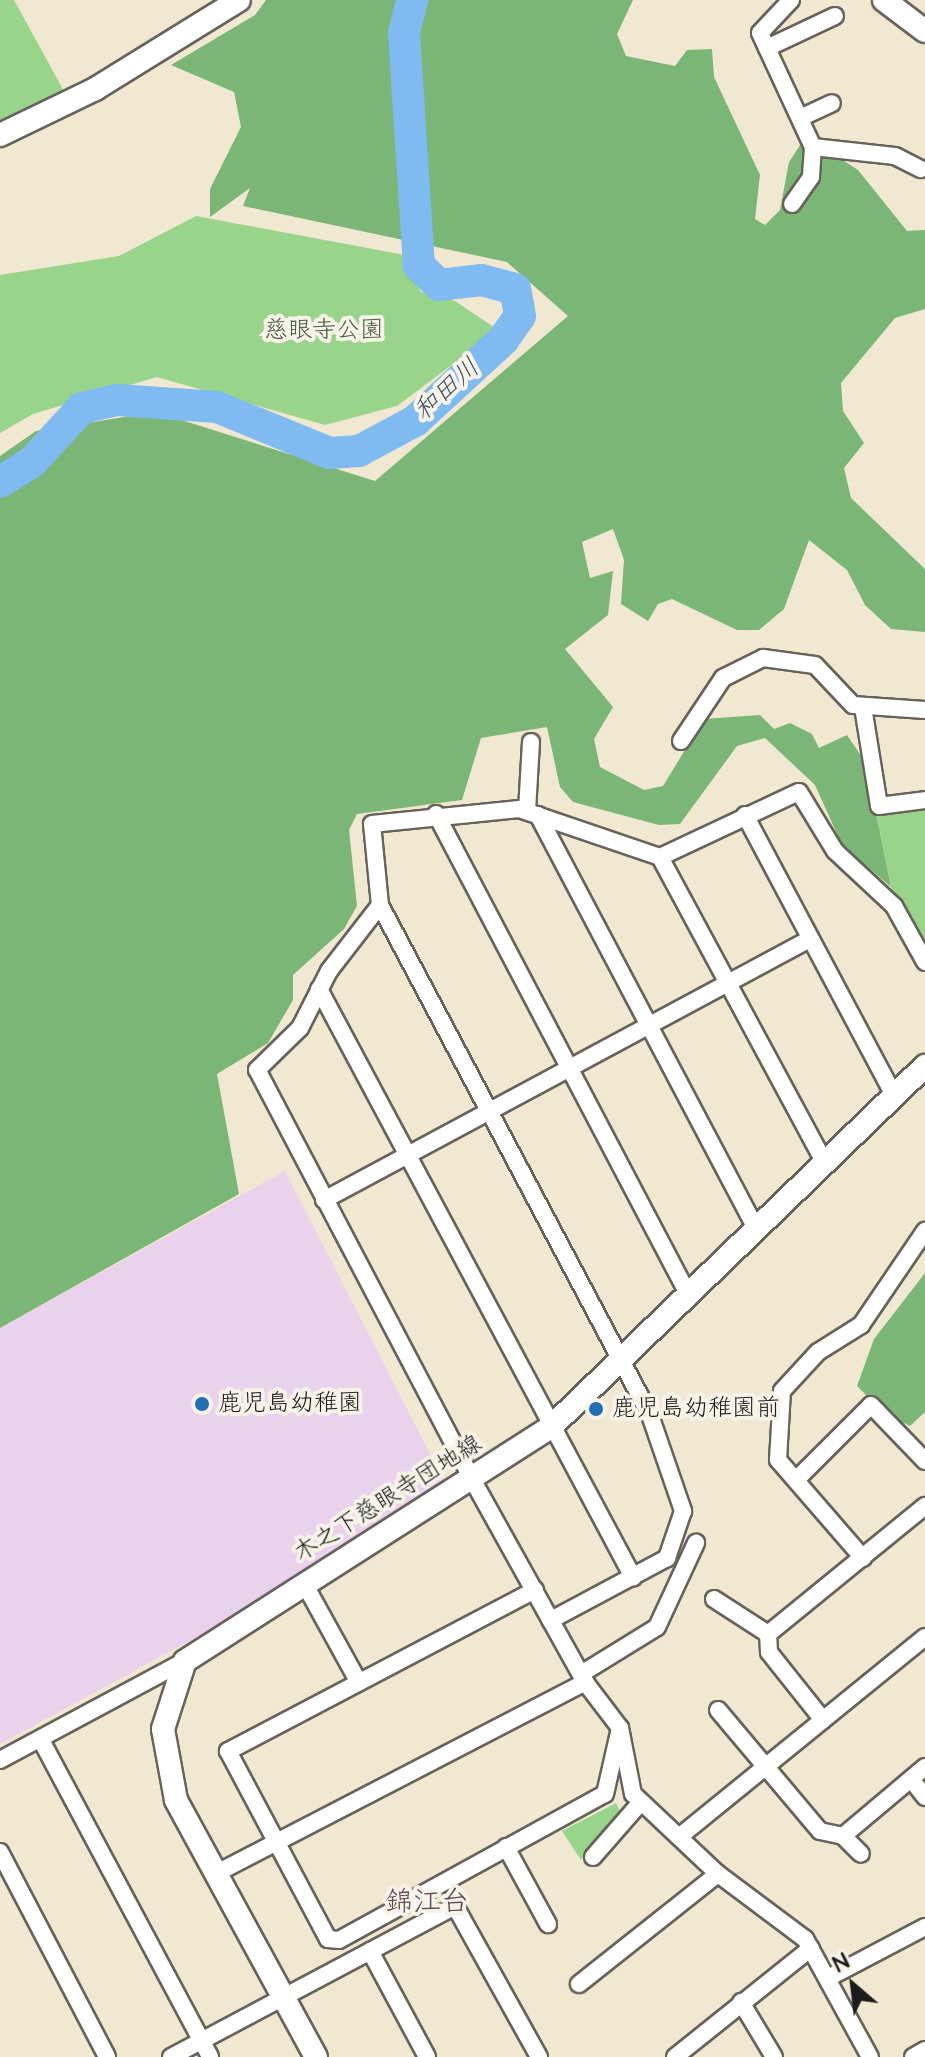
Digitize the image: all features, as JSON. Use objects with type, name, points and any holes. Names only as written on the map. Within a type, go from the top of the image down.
[{"type":"street","points":[[0,135],[95,89],[239,0]]},
{"type":"street","points":[[791,0],[760,33],[813,147],[811,177],[792,204]]},
{"type":"street","points":[[898,4],[925,31]]},
{"type":"street","points":[[767,48],[835,16]]},
{"type":"street","points":[[800,118],[832,103]]},
{"type":"street","points":[[813,147],[895,156],[921,169]]},
{"type":"street","points":[[681,741],[723,678],[763,658],[815,665],[863,707],[925,710]]},
{"type":"street","points":[[863,707],[879,806],[925,800]]},
{"type":"street","points":[[531,742],[532,813],[755,1227]]},
{"type":"street","points":[[660,857],[799,792],[835,851],[894,906],[925,962]]},
{"type":"street","points":[[551,1620],[667,1558],[683,1511],[663,1441],[380,905],[372,824],[436,814],[532,813],[660,857],[825,1163]]},
{"type":"street","points":[[436,814],[688,1294]]},
{"type":"street","points":[[745,815],[894,1095]]},
{"type":"street","points":[[380,905],[319,989],[300,1028],[257,1070],[471,1477],[583,1678],[620,1728],[633,1794],[718,1874],[811,1948],[830,1977],[870,2057]]},
{"type":"street","points":[[324,1200],[810,939]]},
{"type":"street","points":[[319,989],[633,1577]]},
{"type":"street","name":"木之下慈眼寺団地線","points":[[185,1661],[551,1427],[925,1066]]},
{"type":"street","points":[[863,1558],[800,1476],[778,1460],[782,1391],[818,1352],[861,1325],[925,1231]]},
{"type":"street","points":[[800,1476],[871,1405],[925,1461]]},
{"type":"street","points":[[768,1634],[925,1506]]},
{"type":"street","points":[[217,1873],[583,1678],[657,1627],[696,1543]]},
{"type":"street","points":[[304,1583],[358,1681]]},
{"type":"street","points":[[535,1590],[228,1751],[328,1939],[339,1940],[605,1794],[620,1728]]},
{"type":"street","points":[[714,1599],[768,1634]]},
{"type":"street","points":[[768,1634],[769,1652],[823,1720]]},
{"type":"street","points":[[679,1837],[925,1637]]},
{"type":"street","points":[[0,1760],[185,1661]]},
{"type":"street","points":[[185,1661],[163,1729],[164,1765],[217,1873],[316,2057]]},
{"type":"street","points":[[718,1710],[820,1831],[843,1836],[861,1854]]},
{"type":"street","points":[[41,1740],[210,2057]]},
{"type":"street","points":[[843,1836],[925,1767]]},
{"type":"street","points":[[911,1779],[925,1797]]},
{"type":"street","points":[[593,1857],[641,1802]]},
{"type":"street","points":[[506,1847],[548,1924]]},
{"type":"street","points":[[0,1852],[107,2057]]},
{"type":"street","points":[[579,1984],[718,1874]]},
{"type":"street","points":[[171,2057],[455,1906],[539,2057]]},
{"type":"street","points":[[830,1977],[925,1927]]},
{"type":"street","points":[[675,2057],[811,1948]]},
{"type":"street","points":[[370,1951],[427,2057]]},
{"type":"street","points":[[741,2002],[774,2057]]},
{"type":"street","points":[[913,2057],[925,2050]]},
{"type":"shaded area","name":"鹿児島幼稚園","points":[[285,1171],[444,1481],[202,1634],[0,1744],[0,1328]]},
{"type":"green space","points":[[0,0],[14,0],[65,93],[0,122]]},
{"type":"green space","points":[[266,0],[633,0],[617,34],[626,56],[675,66],[687,50],[712,49],[714,77],[760,175],[755,219],[765,225],[780,210],[789,162],[806,136],[858,170],[907,231],[925,230],[925,309],[895,318],[841,383],[843,411],[864,443],[844,468],[851,498],[925,569],[925,632],[891,629],[865,605],[847,570],[809,540],[784,609],[759,630],[737,630],[672,599],[658,604],[648,621],[621,604],[624,560],[613,529],[582,542],[590,578],[613,571],[608,615],[565,649],[613,707],[594,739],[600,767],[644,790],[663,786],[704,719],[760,715],[774,729],[790,723],[812,734],[819,748],[847,735],[866,763],[891,887],[842,845],[815,785],[765,738],[737,746],[680,824],[659,825],[573,802],[560,787],[547,727],[481,738],[462,800],[357,814],[349,830],[357,906],[344,929],[293,975],[293,1000],[268,1043],[217,1074],[239,1194],[0,1328],[0,456],[36,431],[156,412],[375,481],[568,316],[507,262],[243,206],[250,188],[210,217],[210,189],[241,127],[234,92],[171,65],[255,15]]},
{"type":"green space","name":"慈眼寺公園","points":[[196,216],[405,255],[421,292],[455,301],[498,330],[397,406],[325,425],[157,377],[33,414],[0,433],[0,275],[119,256]]},
{"type":"green space","points":[[925,807],[925,948],[891,887],[877,816]]},
{"type":"green space","points":[[925,1273],[925,1412],[910,1426],[885,1414],[857,1386],[874,1339]]},
{"type":"green space","points":[[616,1803],[620,1811],[581,1860],[562,1831]]},
{"type":"waterway","name":"和田川","points":[[0,482],[32,462],[82,408],[117,400],[217,407],[330,453],[359,451],[415,421],[503,340],[520,316],[515,289],[482,280],[439,285],[419,266],[404,33],[412,0]]},
{"type":"place","name":"鹿児島幼稚園","points":[[202,1404]]},
{"type":"place","name":"鹿児島幼稚園前","points":[[596,1409]]},
{"type":"district","name":"錦江台","points":[[427,1902]]}]
